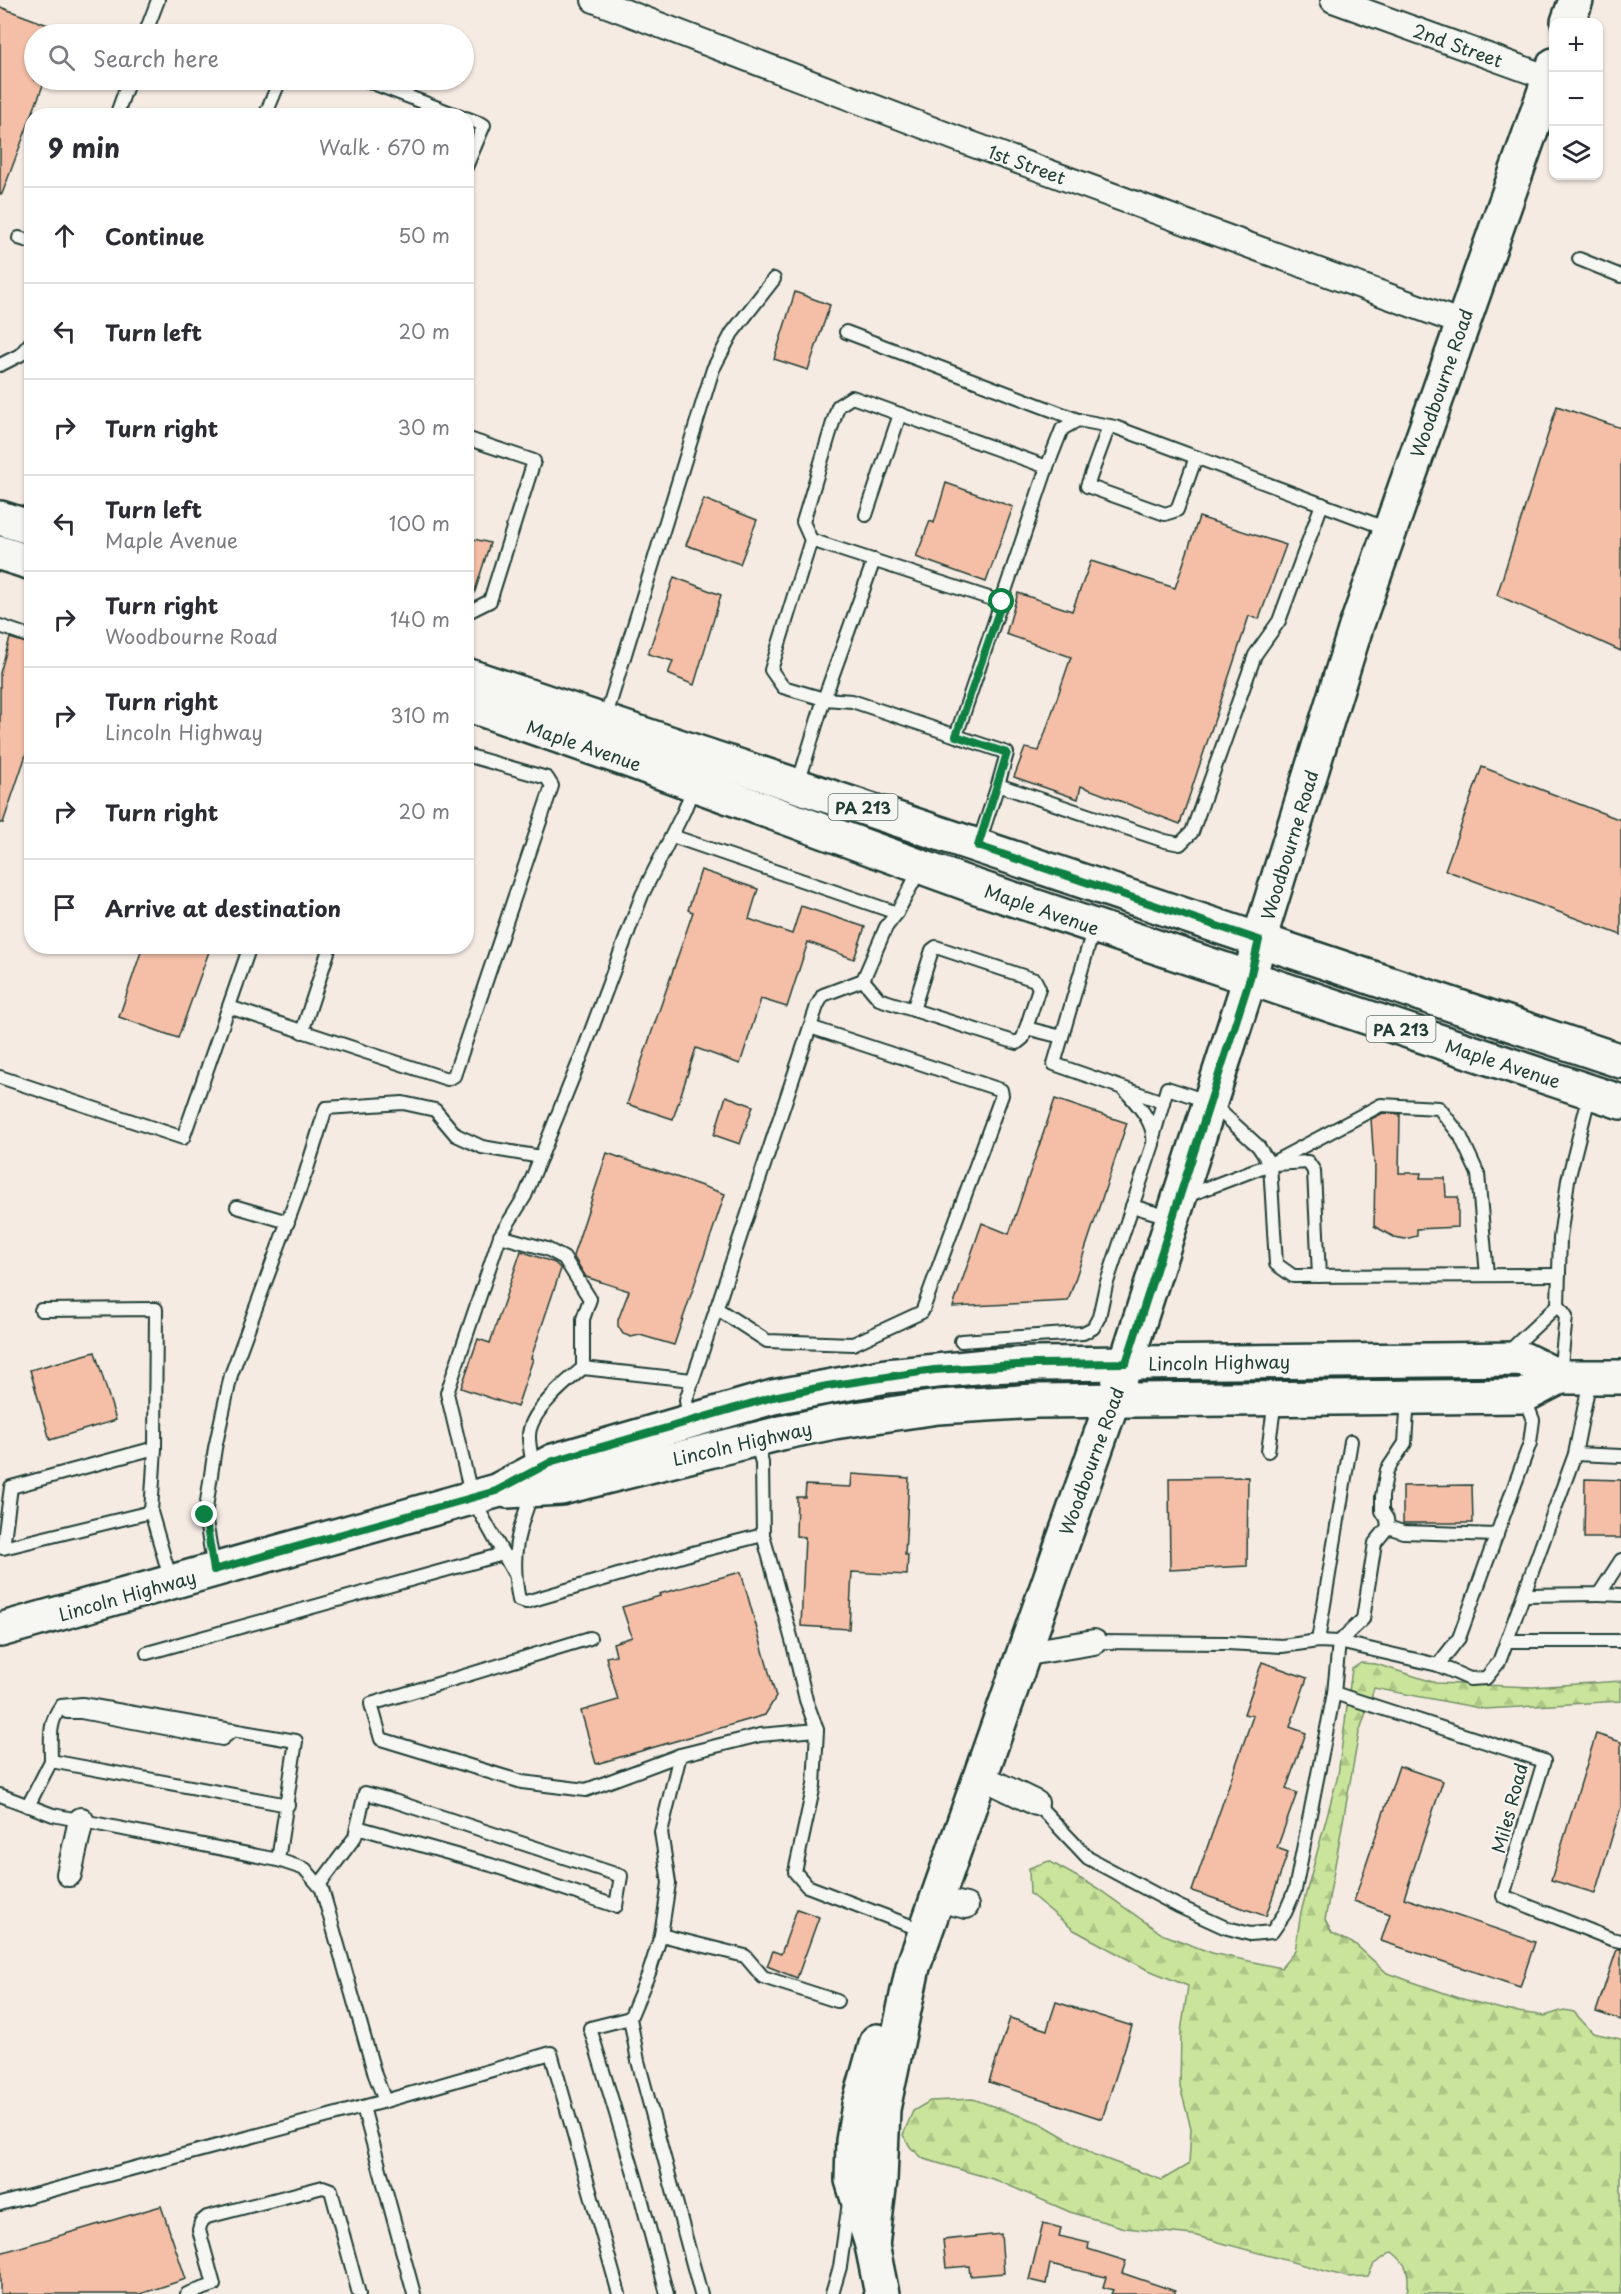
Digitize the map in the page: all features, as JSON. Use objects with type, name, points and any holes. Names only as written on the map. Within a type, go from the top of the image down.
[{"type":"main road","points":[[1569,18],[1576,0]]},
{"type":"main road","name":"Woodbourne Road","points":[[872,2245],[880,2180],[883,2109],[913,1967],[925,1931],[951,1903],[980,1776],[1126,1363],[1250,978],[1259,940],[1356,627],[1551,72]]},
{"type":"main road","points":[[0,518],[24,526]]},
{"type":"main road","points":[[0,553],[24,560]]},
{"type":"main road","name":"Maple Avenue","points":[[474,678],[1621,1061]]},
{"type":"main road","name":"Maple Avenue","points":[[474,707],[695,784],[921,867],[1621,1102]]},
{"type":"main road","name":"Lincoln Highway","points":[[0,1630],[534,1480],[553,1461],[773,1397],[887,1376],[975,1366],[1041,1351],[1126,1363],[1523,1359],[1590,1377]]},
{"type":"main road","name":"Lincoln Highway","points":[[534,1480],[561,1488],[756,1439],[834,1422],[938,1407],[1026,1402],[1408,1397],[1528,1408],[1590,1377]]},
{"type":"main road","name":"Woodbourne Road","points":[[882,2294],[872,2245],[852,2181],[853,2141],[868,2066],[880,2030],[913,1967]]},
{"type":"street","name":"1st Street","points":[[594,0],[955,138],[1462,323]]},
{"type":"street","name":"2nd Street","points":[[1333,0],[1549,70]]},
{"type":"street","points":[[1023,1654],[1094,1642]]},
{"type":"street","points":[[980,1776],[1036,1803]]},
{"type":"street","points":[[69,1874],[81,1820]]},
{"type":"lane","points":[[150,24],[158,0]]},
{"type":"lane","points":[[119,108],[125,90]]},
{"type":"lane","points":[[269,108],[276,90]]},
{"type":"lane","points":[[391,90],[438,108]]},
{"type":"lane","points":[[474,121],[484,125],[474,148]]},
{"type":"lane","points":[[1579,259],[1621,276]]},
{"type":"lane","points":[[604,720],[713,369],[732,333],[774,279]]},
{"type":"lane","points":[[846,332],[1078,420],[1109,426],[1390,529]]},
{"type":"lane","points":[[0,365],[21,355],[24,351]]},
{"type":"lane","points":[[978,846],[1007,753],[852,701],[825,699],[783,687],[771,670],[811,540],[803,522],[838,406],[852,397],[1047,467]]},
{"type":"lane","points":[[867,515],[900,414]]},
{"type":"lane","points":[[956,736],[1047,467],[1062,429],[1078,420]]},
{"type":"lane","points":[[1109,426],[1087,486],[1165,514],[1177,510],[1196,457]]},
{"type":"lane","points":[[474,441],[534,461],[489,601],[474,609]]},
{"type":"lane","points":[[998,785],[1180,844],[1192,832],[1255,655],[1279,621],[1322,504]]},
{"type":"lane","points":[[811,540],[1002,602]]},
{"type":"lane","points":[[798,786],[825,699],[874,560]]},
{"type":"lane","points":[[0,626],[24,634]]},
{"type":"lane","points":[[229,1007],[447,1079],[454,1076],[552,786],[547,778],[474,757]]},
{"type":"lane","points":[[514,1573],[503,1554],[447,1393],[500,1236],[525,1196],[585,1047],[642,895],[695,784]]},
{"type":"lane","points":[[672,836],[897,913]]},
{"type":"lane","points":[[689,1421],[686,1400],[692,1380],[817,1006],[823,995],[862,980],[886,927],[897,913],[921,867]]},
{"type":"lane","points":[[1094,926],[1054,1064],[1163,1102]]},
{"type":"lane","points":[[862,980],[879,999],[913,1010],[1017,1043],[1023,1038],[1039,988],[1035,980],[936,947],[932,950],[913,1010]]},
{"type":"lane","points":[[0,1077],[183,1138],[247,954]]},
{"type":"lane","points":[[302,1032],[327,954]]},
{"type":"lane","points":[[716,1308],[766,1341],[853,1344],[922,1312],[1002,1095],[1001,1090],[810,1027]]},
{"type":"lane","points":[[1026,1028],[1062,1037]]},
{"type":"lane","points":[[961,1341],[1041,1351],[1094,1328],[1167,1088],[1210,1102],[1258,1146],[1270,1164],[1276,1264],[1293,1276],[1559,1275]]},
{"type":"lane","points":[[1124,1089],[1137,1104],[1154,1134]]},
{"type":"lane","points":[[1094,1642],[1227,1642],[1282,1647],[1318,1641],[1339,1642],[1438,1665],[1470,1679],[1486,1678],[1499,1662],[1575,1454],[1590,1377],[1566,1316],[1558,1305],[1560,1239],[1568,1180],[1590,1092]]},
{"type":"lane","points":[[214,1570],[205,1515],[215,1448],[231,1375],[306,1172],[326,1108],[403,1103],[435,1110],[456,1135],[482,1147],[541,1156]]},
{"type":"lane","points":[[1132,1206],[1176,1208],[1270,1164],[1381,1105],[1439,1108],[1460,1135],[1478,1174],[1487,1275]]},
{"type":"lane","points":[[1270,1164],[1308,1162],[1314,1171],[1319,1276]]},
{"type":"lane","points":[[237,1207],[288,1222]]},
{"type":"lane","points":[[500,1236],[547,1249],[564,1258],[590,1299],[583,1319],[583,1368]]},
{"type":"lane","points":[[1501,1359],[1558,1305]]},
{"type":"lane","points":[[41,1310],[156,1309],[152,1512],[172,1582]]},
{"type":"lane","points":[[692,1380],[583,1368],[555,1392],[536,1418],[528,1435],[534,1480],[518,1535],[514,1573],[519,1600],[526,1602],[696,1552],[763,1535]]},
{"type":"lane","points":[[1036,1803],[1088,1858],[1178,1906],[1224,1927],[1250,1934],[1272,1932],[1285,1913],[1294,1890],[1334,1693],[1339,1642],[1363,1619],[1375,1543],[1388,1527],[1387,1519],[1382,1511],[1382,1496],[1387,1470],[1405,1443],[1408,1397]]},
{"type":"lane","points":[[1268,1451],[1275,1399]]},
{"type":"lane","points":[[1438,1665],[1459,1638],[1530,1443],[1528,1408]]},
{"type":"lane","points":[[756,1439],[762,1463],[763,1535],[806,1700],[817,1730],[814,1785],[795,1872],[807,1886],[925,1931]]},
{"type":"lane","points":[[1318,1641],[1351,1441]]},
{"type":"lane","points":[[152,1512],[3,1548],[11,1487],[155,1448]]},
{"type":"lane","points":[[1575,1454],[1621,1456]]},
{"type":"lane","points":[[1388,1527],[1403,1532],[1497,1534]]},
{"type":"lane","points":[[147,1653],[503,1554]]},
{"type":"lane","points":[[1599,1594],[1621,1560]]},
{"type":"lane","points":[[1524,1595],[1621,1595]]},
{"type":"lane","points":[[590,1638],[371,1704],[381,1738],[522,1782],[586,1790],[680,1755],[760,1735],[817,1730]]},
{"type":"lane","points":[[1507,1641],[1621,1641]]},
{"type":"lane","name":"Miles Road","points":[[1334,1693],[1544,1761],[1503,1896],[1621,1941]]},
{"type":"lane","points":[[28,1806],[51,1761],[50,1729],[54,1715],[61,1706],[82,1704],[296,1741],[279,1860]]},
{"type":"lane","points":[[680,1755],[661,1832],[669,1882],[661,1935],[649,1973],[630,2018],[638,2061],[701,2294]]},
{"type":"lane","points":[[51,1761],[288,1805]]},
{"type":"lane","points":[[319,1885],[355,1837],[357,1827],[365,1794],[394,1801],[621,1876],[616,1906],[491,1865],[357,1827]]},
{"type":"lane","points":[[0,1795],[53,1815],[279,1860],[305,1869],[322,1889],[375,2075],[385,2102]]},
{"type":"lane","points":[[661,1935],[745,1956],[763,1977],[837,2001]]},
{"type":"lane","points":[[630,2018],[590,2028],[637,2183],[667,2294]]},
{"type":"lane","points":[[0,2204],[385,2102],[551,2053],[619,2294]]},
{"type":"lane","points":[[363,2107],[414,2294]]},
{"type":"lane","points":[[832,2294],[840,2267],[852,2181]]},
{"type":"lane","points":[[187,2294],[216,2290],[200,2230],[201,2222],[207,2217],[323,2187],[330,2190],[358,2294]]},
{"type":"green space","points":[[1361,1663],[1376,1664],[1436,1683],[1532,1687],[1621,1681],[1621,1701],[1485,1709],[1374,1688],[1359,1733],[1325,1920],[1332,1933],[1356,1945],[1387,1973],[1459,1998],[1505,2010],[1545,2016],[1564,2010],[1574,2012],[1593,2033],[1621,2039],[1621,2294],[1407,2294],[1407,2270],[1402,2261],[1392,2252],[1374,2264],[1368,2276],[1347,2277],[1193,2235],[1125,2228],[1070,2212],[996,2180],[924,2159],[911,2148],[903,2135],[913,2111],[930,2101],[973,2099],[1040,2123],[1095,2155],[1162,2180],[1189,2164],[1191,2128],[1180,2087],[1181,2032],[1188,1986],[1146,1969],[1074,1930],[1030,1894],[1029,1868],[1049,1861],[1097,1888],[1162,1934],[1212,1953],[1281,1968],[1295,1951],[1301,1912],[1338,1775],[1352,1669]]},
{"type":"building","points":[[0,7],[45,24],[24,24],[24,90],[41,90],[34,108],[24,108],[24,136],[2,194],[0,194]]},
{"type":"building","points":[[795,292],[830,305],[808,370],[774,359]]},
{"type":"building","points":[[1557,406],[1621,428],[1621,651],[1497,595]]},
{"type":"building","points":[[946,483],[1013,507],[986,582],[916,557],[930,521],[934,523]]},
{"type":"building","points":[[704,499],[757,520],[740,564],[686,545]]},
{"type":"building","points":[[1199,517],[1286,545],[1259,619],[1249,616],[1180,824],[1081,786],[1078,799],[1014,777],[1025,748],[1039,751],[1071,657],[1006,634],[1018,593],[1072,611],[1091,561],[1175,588]]},
{"type":"building","points":[[474,539],[490,543],[474,595]]},
{"type":"building","points":[[674,577],[721,595],[694,685],[668,674],[673,661],[648,654]]},
{"type":"building","points":[[10,638],[24,642],[24,761],[3,823],[0,823],[0,673]]},
{"type":"building","points":[[1482,767],[1621,820],[1621,935],[1445,870]]},
{"type":"building","points":[[701,870],[758,889],[749,919],[792,934],[801,906],[865,927],[854,959],[808,942],[787,1007],[761,999],[740,1064],[696,1048],[673,1119],[627,1104],[693,912],[688,910]]},
{"type":"building","points":[[140,954],[208,954],[178,1038],[119,1017]]},
{"type":"building","points":[[726,1096],[753,1106],[740,1144],[714,1135]]},
{"type":"building","points":[[1055,1099],[1127,1123],[1068,1301],[953,1307],[982,1223],[1009,1234]]},
{"type":"building","points":[[1383,1113],[1400,1114],[1399,1173],[1421,1173],[1420,1178],[1445,1178],[1446,1197],[1458,1197],[1458,1227],[1417,1229],[1417,1236],[1405,1239],[1394,1237],[1374,1226],[1375,1163],[1371,1119]]},
{"type":"building","points":[[607,1153],[725,1194],[674,1345],[640,1335],[631,1337],[623,1334],[618,1326],[618,1320],[629,1291],[586,1277],[573,1256]]},
{"type":"building","points":[[521,1251],[555,1263],[561,1269],[517,1407],[461,1388],[478,1339],[490,1343]]},
{"type":"building","points":[[95,1352],[116,1420],[50,1440],[30,1370]]},
{"type":"building","points":[[852,1474],[909,1478],[905,1555],[908,1555],[907,1575],[852,1572],[849,1629],[801,1626],[805,1537],[796,1536],[797,1497],[805,1497],[806,1485],[851,1487]]},
{"type":"building","points":[[1248,1477],[1247,1566],[1170,1570],[1169,1478]]},
{"type":"building","points":[[1585,1479],[1621,1480],[1621,1538],[1584,1538]]},
{"type":"building","points":[[1472,1485],[1473,1523],[1403,1523],[1403,1486]]},
{"type":"building","points":[[741,1572],[776,1697],[765,1715],[596,1764],[581,1711],[618,1700],[606,1657],[616,1655],[613,1643],[632,1637],[622,1607],[660,1596],[659,1594]]},
{"type":"building","points":[[1262,1662],[1307,1678],[1290,1727],[1306,1733],[1286,1789],[1297,1793],[1277,1848],[1288,1852],[1266,1916],[1192,1891],[1253,1716],[1244,1714]]},
{"type":"building","points":[[1596,1734],[1621,1742],[1621,1807],[1595,1893],[1551,1880]]},
{"type":"building","points":[[1399,1766],[1443,1781],[1404,1898],[1535,1942],[1520,1987],[1381,1941],[1390,1914],[1354,1901]]},
{"type":"building","points":[[797,1909],[819,1917],[797,1978],[767,1966],[773,1951],[781,1954]]},
{"type":"building","points":[[1617,1949],[1621,1949],[1621,2020],[1596,2012]]},
{"type":"building","points":[[1056,2002],[1132,2026],[1102,2119],[989,2082],[1010,2018],[1047,2030]]},
{"type":"building","points":[[161,2206],[186,2279],[140,2294],[0,2294],[0,2253]]},
{"type":"building","points":[[1043,2223],[1061,2228],[1059,2236],[1089,2243],[1088,2249],[1126,2261],[1122,2273],[1175,2291],[1175,2294],[1111,2294],[1113,2290],[1103,2287],[1106,2277],[1050,2264],[1046,2284],[1029,2280]]},
{"type":"building","points":[[1001,2234],[1004,2273],[970,2276],[969,2266],[946,2268],[943,2240]]},
{"type":"route","points":[[205,1515],[214,1570],[496,1491],[553,1461],[773,1397],[827,1386],[934,1370],[1035,1364],[1126,1363],[1250,978],[1259,940],[978,846],[1007,753],[956,736],[1002,602]]}]
